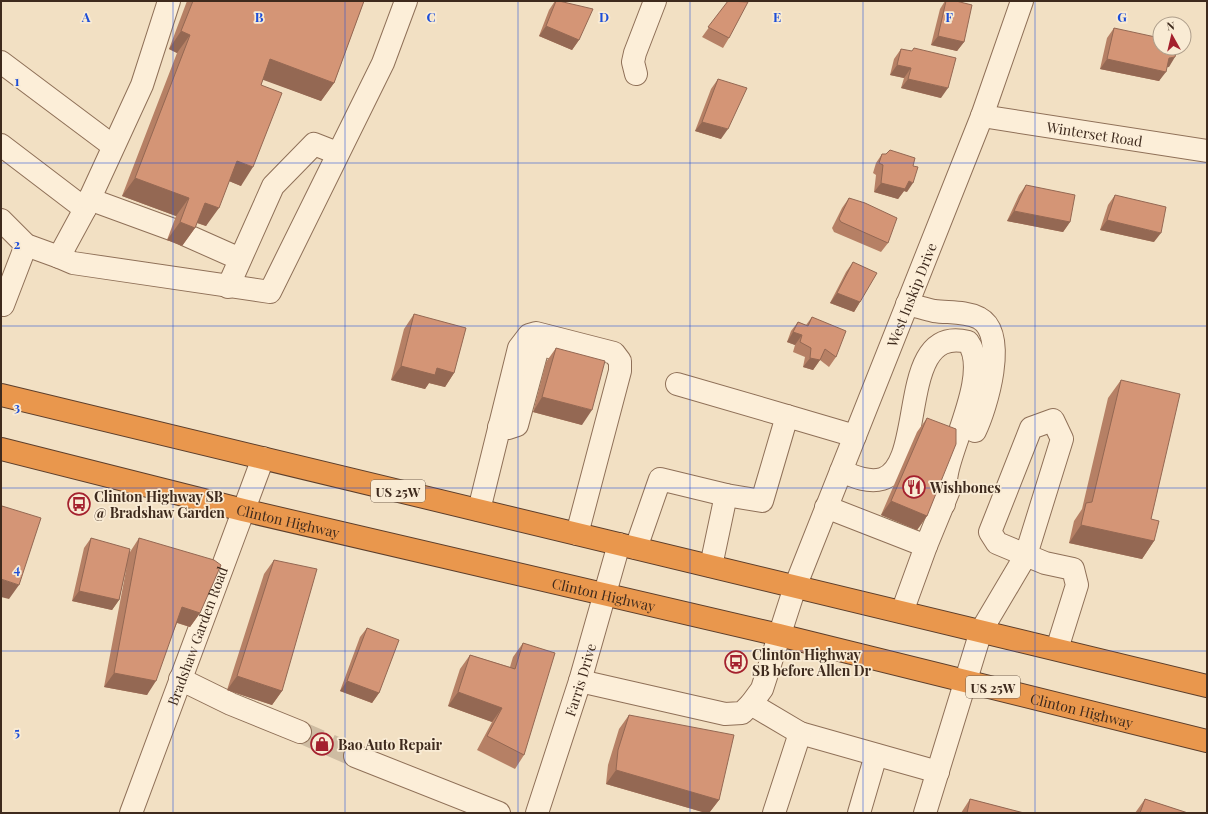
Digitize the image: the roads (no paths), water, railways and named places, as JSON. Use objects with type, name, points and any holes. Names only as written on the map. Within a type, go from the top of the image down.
[{"type":"highway","name":"US 25W","points":[[1,395],[1207,686]]},
{"type":"highway","name":"Clinton Highway","points":[[1,449],[243,510],[544,579],[604,595],[967,680],[1207,741]]},
{"type":"street","points":[[59,256],[87,204],[142,85],[169,1]]},
{"type":"street","points":[[1,220],[26,244],[59,256],[73,263],[270,292],[337,153],[383,63],[406,1]]},
{"type":"street","points":[[636,74],[633,62],[635,53],[656,1]]},
{"type":"street","name":"West Inskip Drive","points":[[751,704],[762,689],[794,587],[982,116],[1022,1]]},
{"type":"street","points":[[1,62],[113,146]]},
{"type":"street","name":"Winterset Road","points":[[982,116],[1207,151]]},
{"type":"street","points":[[228,287],[273,186],[314,144],[337,153]]},
{"type":"street","points":[[1,145],[87,204],[179,232],[240,259]]},
{"type":"street","points":[[1,304],[3,305],[26,244]]},
{"type":"street","points":[[902,612],[926,546],[978,425],[994,367],[994,349],[989,329],[981,319],[968,314],[933,310],[907,304]]},
{"type":"street","points":[[479,510],[519,348],[529,335],[536,333],[614,353],[618,356],[620,364],[577,534]]},
{"type":"street","points":[[841,471],[861,479],[882,479],[890,475],[896,468],[901,458],[907,437],[915,395],[926,362],[932,352],[940,344],[958,339],[968,342],[973,348],[975,359],[972,387],[967,411],[947,473],[944,504]]},
{"type":"street","points":[[677,384],[855,436]]},
{"type":"street","points":[[711,566],[726,495],[762,501],[787,416]]},
{"type":"street","points":[[925,813],[981,631],[1026,555],[1062,439],[1052,420],[1030,428],[990,532],[997,543],[1026,555],[1045,562],[1073,569],[1077,585],[1057,649]]},
{"type":"street","name":"Bradshaw Garden Road","points":[[130,813],[263,458]]},
{"type":"street","name":"Farris Drive","points":[[537,813],[580,681],[604,595],[660,479],[726,495]]},
{"type":"street","points":[[826,508],[926,546]]},
{"type":"street","points":[[180,679],[231,704],[300,732]]},
{"type":"street","points":[[580,681],[719,714],[742,713],[751,704],[800,734],[938,772]]},
{"type":"street","points":[[774,813],[800,734]]},
{"type":"street","points":[[859,813],[876,755]]},
{"type":"street","points":[[355,756],[499,813]]},
{"type":"tunnel","points":[[300,732],[355,756]]},
{"type":"place","name":"Wishbones","points":[[914,487]]},
{"type":"place","name":"Clinton Highway SB @ Bradshaw Garden","points":[[79,504]]},
{"type":"place","name":"Clinton Highway SB before Allen Dr","points":[[736,662]]},
{"type":"place","name":"Bao Auto Repair","points":[[322,744]]}]
